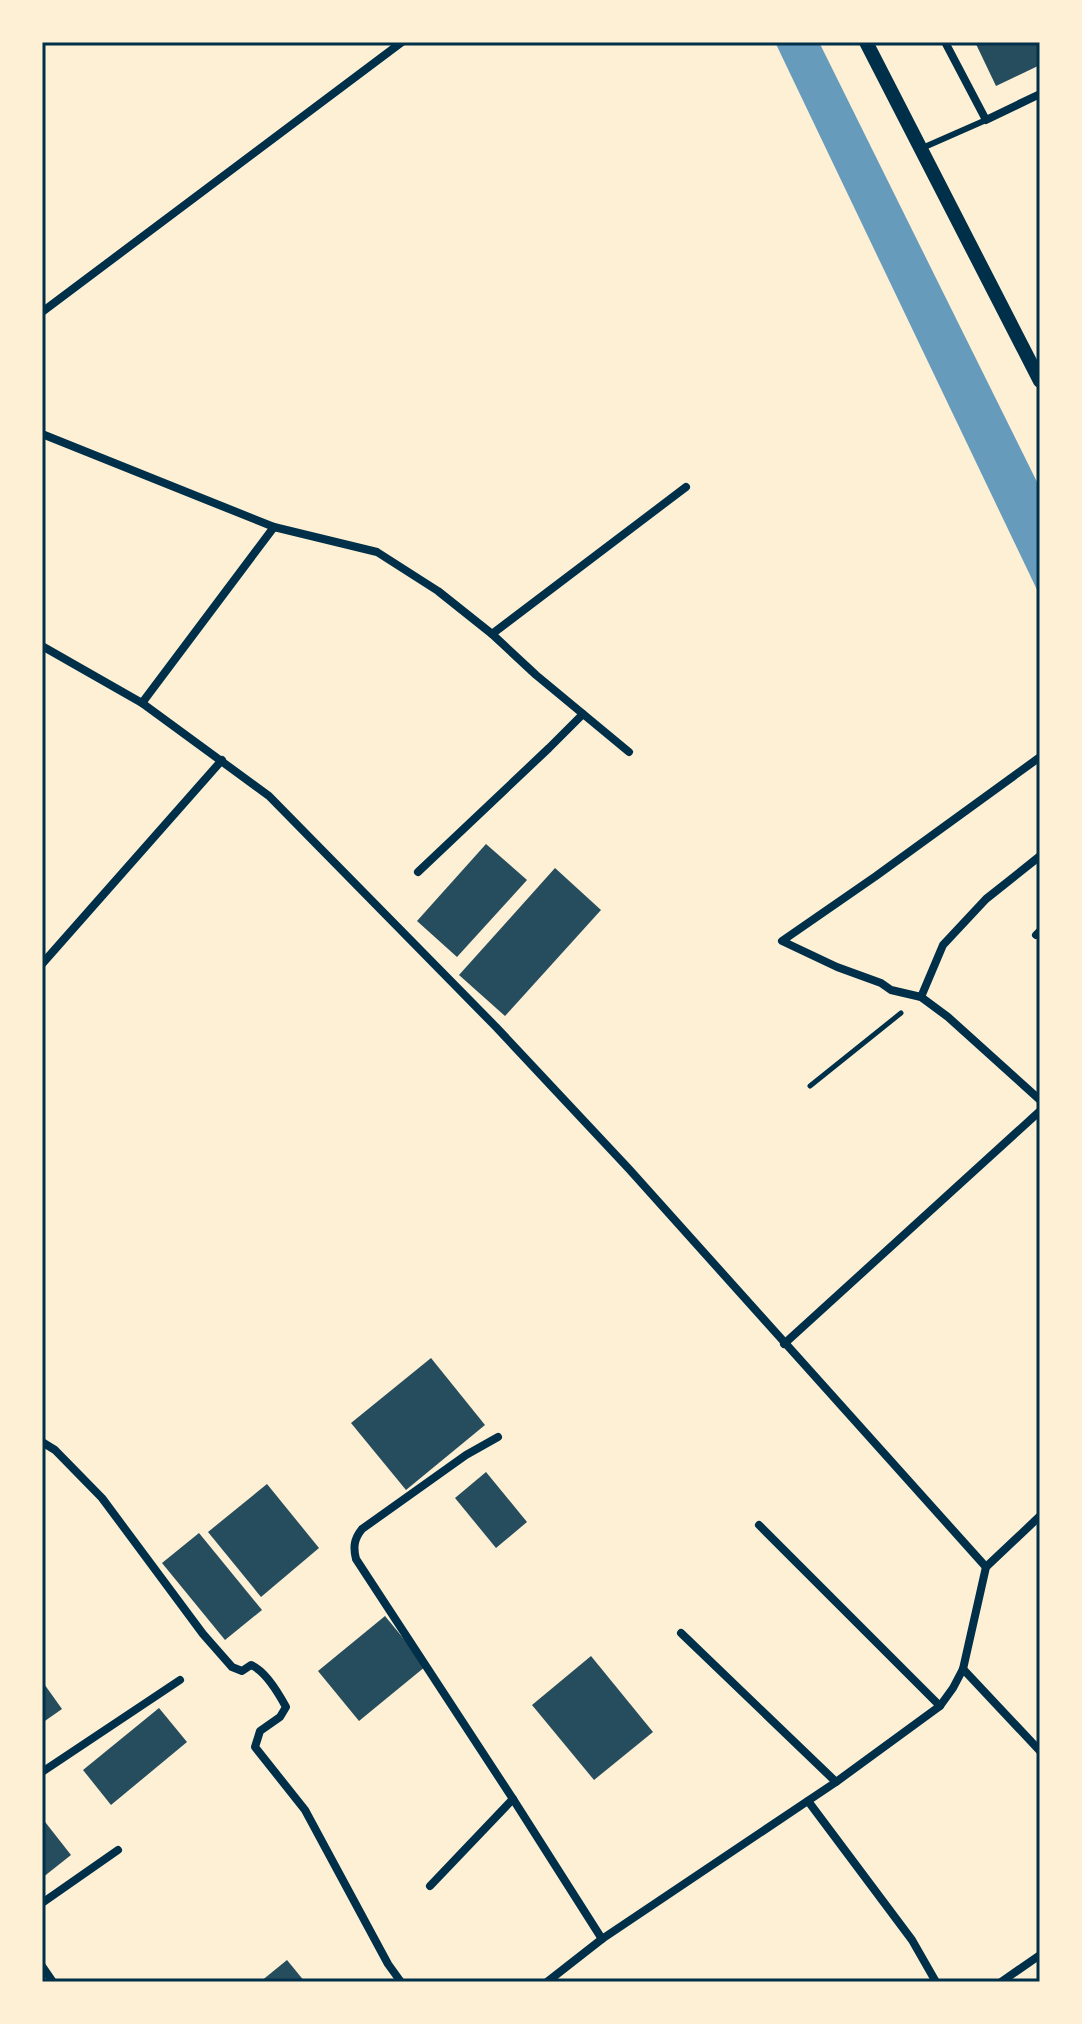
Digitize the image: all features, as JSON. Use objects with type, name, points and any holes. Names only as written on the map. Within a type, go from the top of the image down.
[{"type":"street","points":[[42,312],[402,42]]},
{"type":"street","points":[[866,42],[1040,381]]},
{"type":"street","points":[[945,42],[986,120],[1040,94]]},
{"type":"street","points":[[42,434],[274,527],[377,552],[438,591],[629,752]]},
{"type":"street","points":[[492,634],[686,487]]},
{"type":"street","points":[[142,703],[274,527]]},
{"type":"street","points":[[42,646],[142,703],[269,796],[496,1027],[629,1169],[986,1567]]},
{"type":"street","points":[[418,872],[583,714]]},
{"type":"street","points":[[1040,757],[782,941],[891,990],[921,997],[948,1017],[1040,1100]]},
{"type":"street","points":[[42,964],[222,760]]},
{"type":"street","points":[[921,997],[943,945],[986,899],[1040,856]]},
{"type":"street","points":[[784,1344],[1040,1111]]},
{"type":"street","points":[[498,1437],[466,1455],[362,1529],[357,1535],[354,1550],[356,1559],[602,1939]]},
{"type":"street","points":[[42,1442],[55,1450],[102,1498],[203,1634],[232,1667],[242,1671],[251,1665],[257,1667],[280,1696],[286,1707],[280,1717],[260,1731],[255,1747],[305,1810],[388,1964],[401,1982]]},
{"type":"street","points":[[549,1981],[602,1939],[836,1782],[940,1706],[963,1669],[986,1567],[1040,1516]]},
{"type":"street","points":[[759,1525],[940,1706]]},
{"type":"street","points":[[681,1633],[836,1782]]},
{"type":"street","points":[[963,1669],[1040,1751]]},
{"type":"street","points":[[42,1772],[180,1680]]},
{"type":"street","points":[[430,1886],[513,1799]]},
{"type":"street","points":[[808,1801],[912,1940],[936,1982]]},
{"type":"street","points":[[42,1903],[118,1850]]},
{"type":"street","points":[[1001,1982],[1040,1955]]},
{"type":"street","points":[[42,1966],[53,1982]]},
{"type":"lane","points":[[920,149],[986,120]]},
{"type":"path","points":[[810,1086],[921,997]]},
{"type":"water","points":[[775,42],[819,42],[1040,488],[1040,596]]},
{"type":"building","points":[[975,42],[1039,42],[1040,65],[996,86]]},
{"type":"building","points":[[486,844],[527,880],[457,957],[417,921]]},
{"type":"building","points":[[555,868],[601,910],[505,1016],[459,975]]},
{"type":"building","points":[[431,1358],[485,1425],[406,1490],[351,1423]]},
{"type":"building","points":[[486,1472],[527,1522],[496,1548],[455,1498]]},
{"type":"building","points":[[267,1484],[319,1548],[261,1597],[208,1532]]},
{"type":"building","points":[[199,1533],[262,1610],[225,1640],[162,1563]]},
{"type":"building","points":[[385,1616],[426,1666],[359,1721],[318,1671]]},
{"type":"building","points":[[591,1656],[653,1732],[594,1780],[532,1705]]},
{"type":"building","points":[[42,1681],[62,1709],[42,1723]]},
{"type":"building","points":[[159,1708],[187,1742],[111,1805],[83,1770]]},
{"type":"building","points":[[42,1818],[71,1855],[42,1878]]},
{"type":"building","points":[[287,1960],[305,1982],[260,1982]]}]
